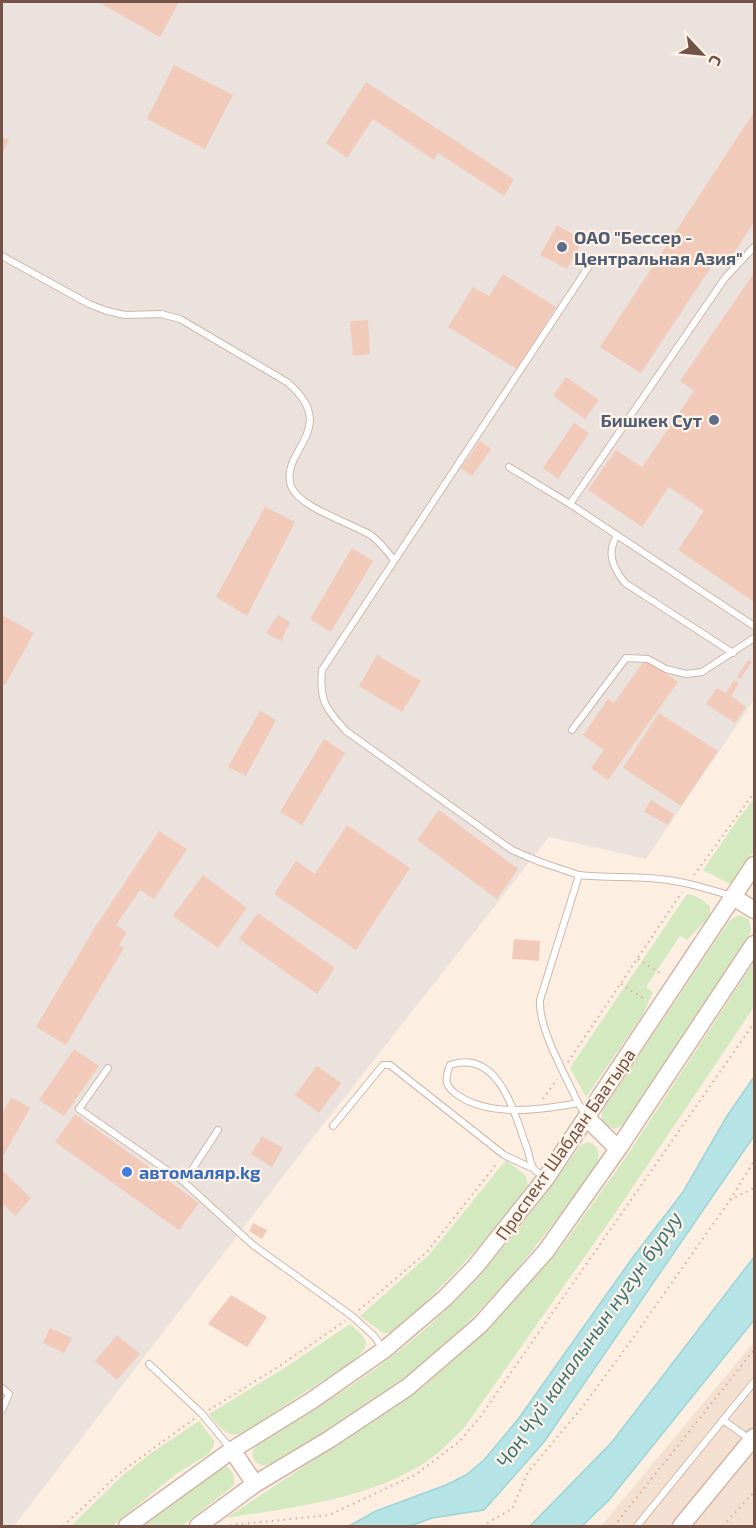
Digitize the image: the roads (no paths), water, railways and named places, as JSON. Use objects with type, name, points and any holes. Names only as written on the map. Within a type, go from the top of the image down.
[{"type":"main road","name":"Проспект Шабдан Баатыра","points":[[127,1527],[232,1450],[311,1401],[384,1350],[445,1298],[475,1267],[540,1173],[587,1118],[754,865]]},
{"type":"main road","points":[[733,897],[754,910]]},
{"type":"main road","points":[[198,1527],[255,1484],[330,1439],[408,1387],[480,1325],[546,1251],[618,1149],[754,944]]},
{"type":"main road","points":[[587,1118],[618,1149]]},
{"type":"main road","points":[[681,1527],[753,1439]]},
{"type":"main road","points":[[232,1450],[255,1484]]},
{"type":"lane","points":[[570,504],[725,278],[754,247]]},
{"type":"lane","points":[[2,256],[89,304],[107,311],[125,315],[161,314],[180,319],[287,382],[306,403],[310,415],[309,428],[290,475],[291,486],[297,496],[311,506],[370,535],[394,560]]},
{"type":"lane","points":[[589,266],[322,670],[322,698],[328,711],[346,730],[512,850],[579,875],[662,879],[733,897]]},
{"type":"lane","points":[[509,467],[570,504],[754,626]]},
{"type":"lane","points":[[616,535],[611,544],[611,557],[616,571],[625,583],[733,653]]},
{"type":"lane","points":[[572,730],[626,658],[648,659],[666,669],[686,674],[702,672],[754,638]]},
{"type":"lane","points":[[579,875],[540,1000],[541,1019],[587,1118]]},
{"type":"lane","points":[[540,1173],[514,1109],[499,1082],[488,1070],[473,1063],[462,1061],[450,1065],[445,1077],[447,1085],[454,1093],[472,1105],[503,1110],[514,1109],[537,1107],[578,1102]]},
{"type":"lane","points":[[333,1126],[384,1065],[390,1065],[504,1155],[540,1173]]},
{"type":"lane","points":[[108,1068],[79,1109],[184,1182],[253,1245],[352,1316],[374,1336],[384,1350]]},
{"type":"lane","points":[[184,1182],[218,1130]]},
{"type":"lane","points":[[149,1364],[202,1414],[232,1450]]},
{"type":"lane","points":[[637,1527],[754,1382]]},
{"type":"lane","points":[[2,1388],[9,1394],[2,1410]]},
{"type":"lane","points":[[723,1420],[753,1439]]},
{"type":"water","name":"Чоң Чүй каналынын нугун буруу","points":[[754,1077],[754,1136],[544,1442],[484,1510],[432,1518],[410,1526],[349,1526],[376,1511],[446,1485],[466,1475],[484,1460],[519,1418],[633,1257],[683,1192],[727,1116]]},
{"type":"water","points":[[754,1257],[754,1320],[609,1500],[582,1526],[530,1526],[612,1442]]},
{"type":"place","name":"ОАО \"Бессер - Центральная Азия\"","points":[[562,247]]},
{"type":"place","name":"Бишкек Сут","points":[[714,420]]},
{"type":"place","name":"автомаляр.kg","points":[[127,1172]]}]
